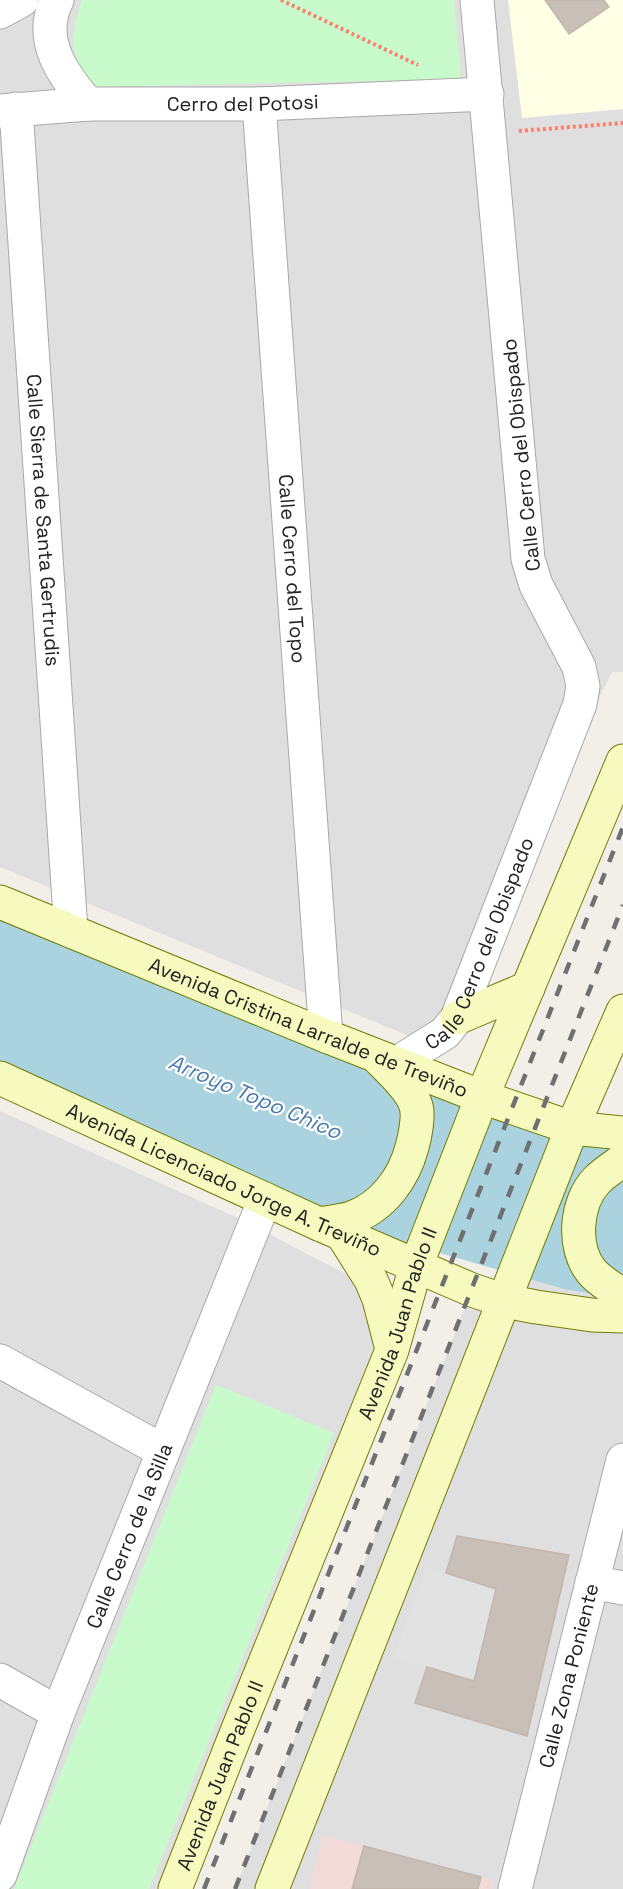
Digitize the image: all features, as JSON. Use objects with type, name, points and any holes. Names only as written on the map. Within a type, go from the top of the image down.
[{"type":"main road","name":"Avenida Juan Pablo II","points":[[176,1889],[240,1723],[392,1350],[420,1257],[480,1104],[623,761]]},
{"type":"main road","name":"Avenida Cristina Larralde de Treviño","points":[[0,902],[326,1036],[480,1104],[569,1137],[623,1132]]},
{"type":"main road","points":[[457,1018],[528,988]]},
{"type":"main road","points":[[272,1889],[569,1137],[623,1011]]},
{"type":"main road","points":[[392,1067],[416,1106],[415,1136],[408,1164],[393,1189],[373,1206],[338,1225],[371,1280],[379,1299],[392,1350]]},
{"type":"main road","name":"Avenida Licenciado Jorge A. Treviño","points":[[0,1078],[265,1199],[420,1257],[472,1290],[508,1293],[592,1315],[623,1316]]},
{"type":"main road","points":[[623,1160],[597,1180],[584,1199],[578,1221],[583,1255],[592,1272],[623,1295]]},
{"type":"street","points":[[0,12],[22,0]]},
{"type":"street","points":[[57,0],[52,10],[50,25],[53,49],[63,74],[88,104]]},
{"type":"street","name":"Calle Cerro del Obispado","points":[[392,1067],[444,1033],[457,1018],[580,704],[583,686],[579,667],[536,585],[528,559],[477,0]]},
{"type":"street","name":"Cerro del Potosi","points":[[8,110],[88,104],[259,104],[487,94]]},
{"type":"street","name":"Calle Cerro del Topo","points":[[259,104],[326,1036]]},
{"type":"street","name":"Calle Sierra de Santa Gertrudis","points":[[8,110],[71,931]]},
{"type":"street","name":"Calle Cerro de la Silla","points":[[0,1875],[58,1713],[265,1199]]},
{"type":"street","points":[[0,1361],[163,1451]]},
{"type":"street","name":"Calle Zona Poniente","points":[[515,1889],[607,1585],[623,1461]]},
{"type":"street","points":[[0,1680],[58,1713]]},
{"type":"path","points":[[283,0],[427,69]]},
{"type":"path","points":[[490,134],[623,123]]},
{"type":"shaded area","points":[[0,0],[623,0],[623,672],[612,672],[426,1043],[0,867]]},
{"type":"shaded area","points":[[508,0],[623,0],[623,109],[522,118]]},
{"type":"shaded area","points":[[0,1111],[240,1219],[348,1275],[370,1315],[388,1363],[182,1889],[0,1889]]},
{"type":"shaded area","points":[[623,1248],[623,1889],[235,1889],[472,1290]]},
{"type":"shaded area","points":[[426,1569],[496,1589],[474,1681],[393,1658]]},
{"type":"shaded area","points":[[323,1835],[494,1881],[492,1889],[309,1889]]},
{"type":"green space","points":[[82,0],[454,0],[461,79],[92,87],[79,65],[74,45],[75,24]]},
{"type":"green space","points":[[216,1385],[334,1433],[149,1889],[14,1889]]},
{"type":"water","name":"Arroyo Topo Chico","points":[[0,902],[375,1055],[565,1145],[623,1139],[623,1299],[564,1289],[265,1199],[0,1078]]},
{"type":"building","points":[[545,0],[604,0],[609,7],[569,34]]},
{"type":"building","points":[[457,1536],[569,1555],[527,1736],[415,1703],[427,1667],[474,1681],[496,1589],[446,1573]]},
{"type":"building","points":[[364,1846],[481,1877],[478,1889],[352,1889]]},
{"type":"railway","points":[[204,1889],[623,827]]},
{"type":"railway","points":[[235,1889],[623,905]]}]
